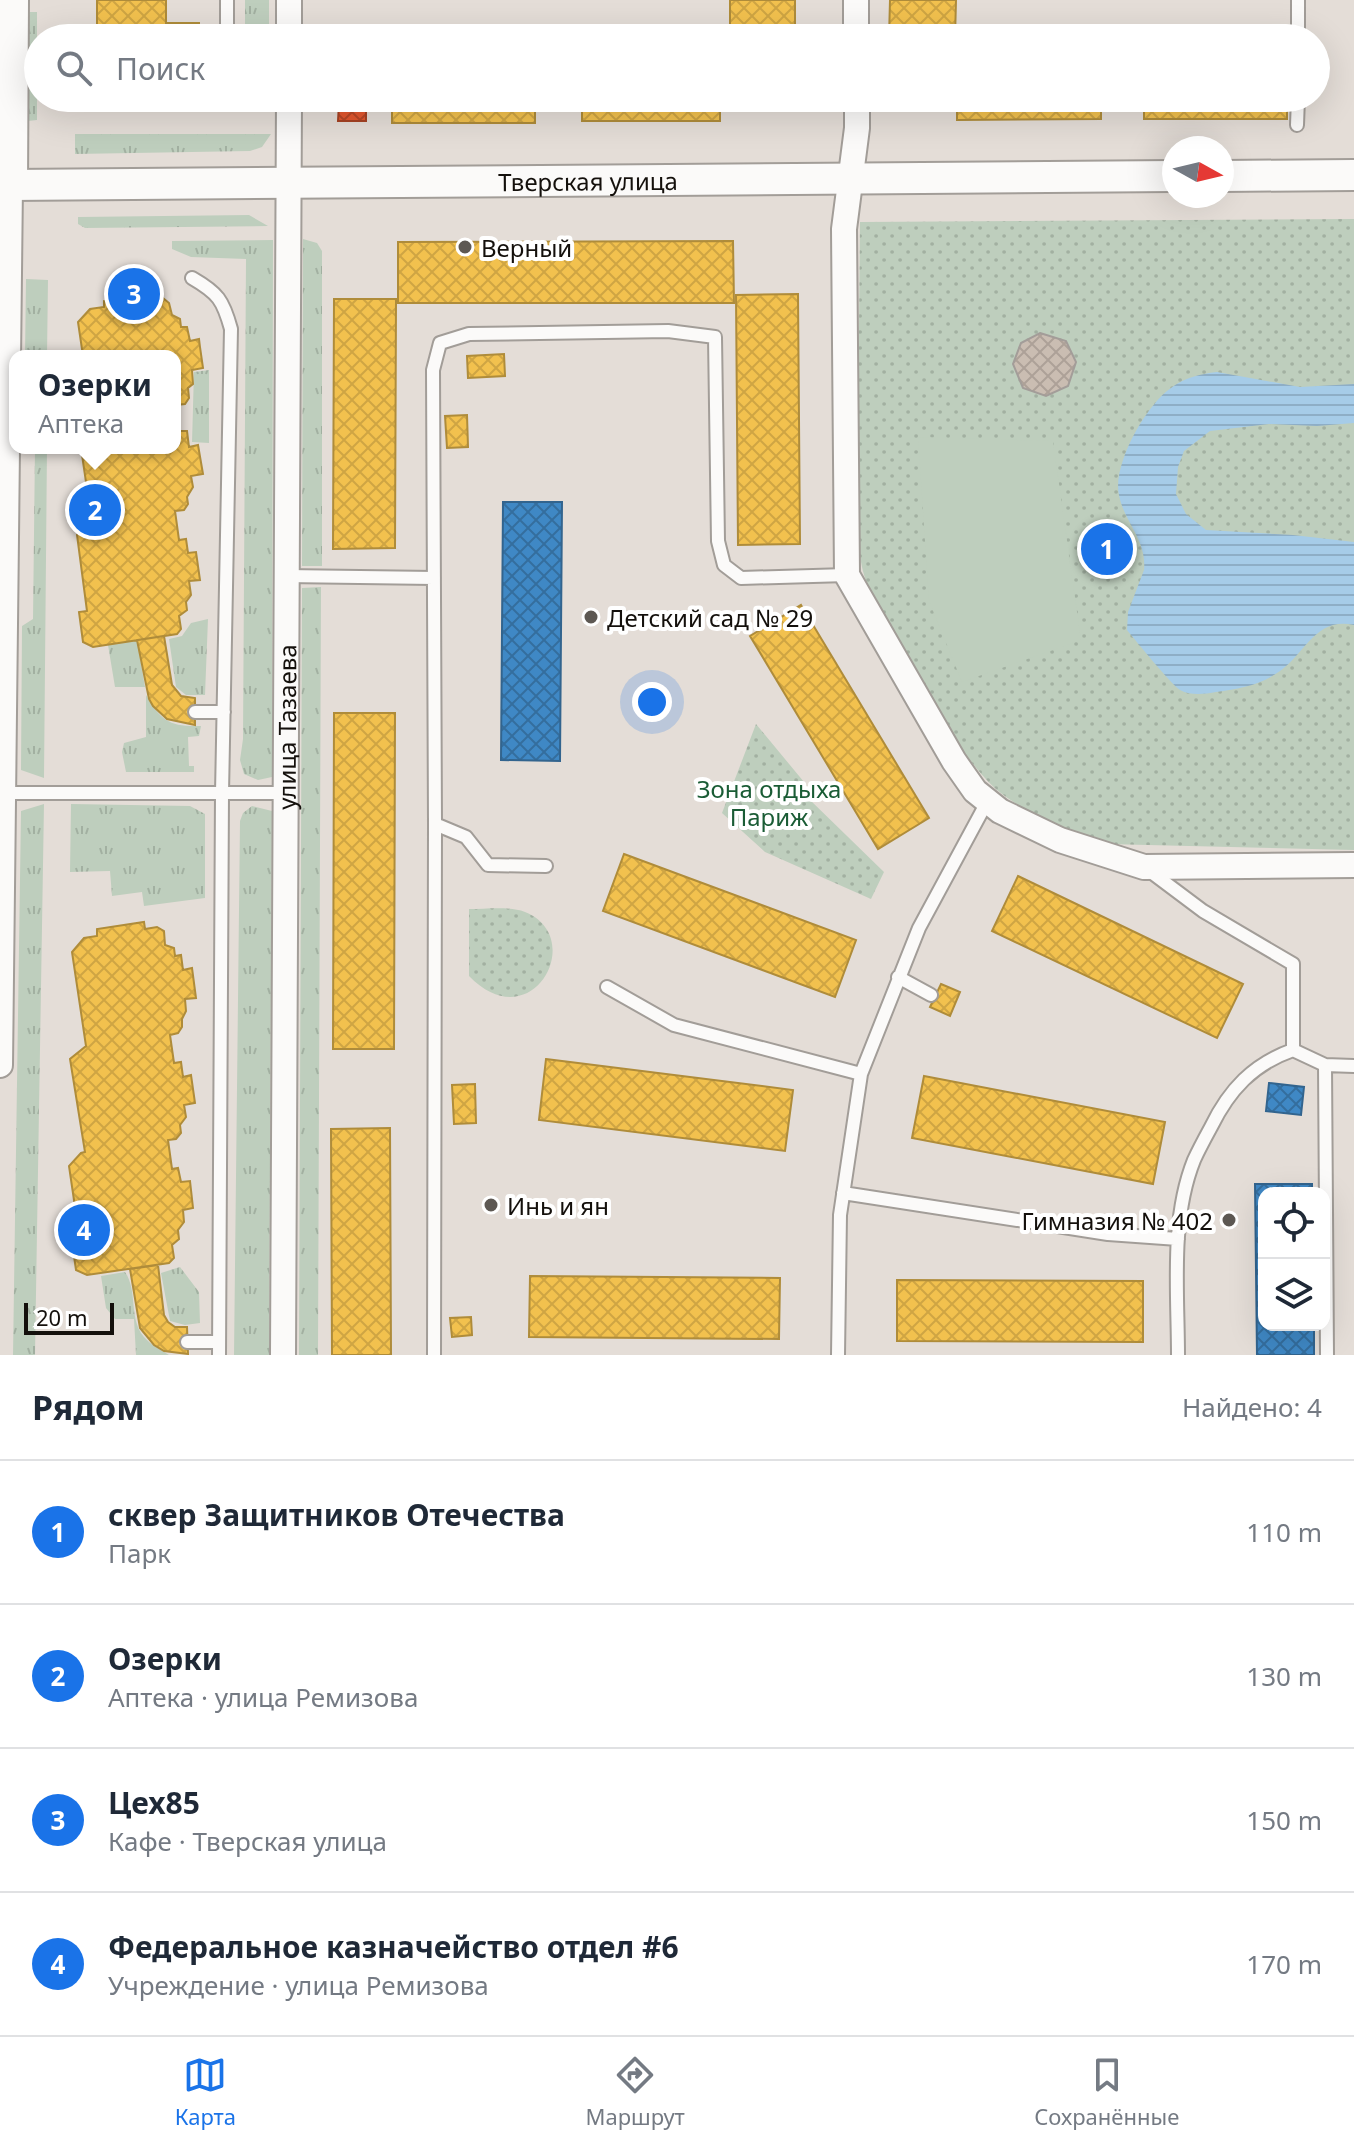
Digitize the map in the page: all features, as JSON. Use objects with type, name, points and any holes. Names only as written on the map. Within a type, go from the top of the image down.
[{"type":"main road","points":[[5,184],[11,0]]},
{"type":"street","points":[[289,0],[289,24]]},
{"type":"street","points":[[856,0],[856,24]]},
{"type":"street","name":"улица Тазаева","points":[[283,1355],[289,112]]},
{"type":"street","points":[[857,112],[844,229],[847,575],[925,715],[964,776],[987,802],[1060,840],[1144,867],[1354,865]]},
{"type":"street","points":[[1234,176],[1354,175]]},
{"type":"street","name":"Тверская улица","points":[[5,184],[1162,176]]},
{"type":"street","points":[[0,1065],[5,184]]},
{"type":"lane","points":[[227,0],[227,24]]},
{"type":"lane","points":[[1298,0],[1298,24]]},
{"type":"lane","points":[[1297,112],[1297,125]]},
{"type":"lane","points":[[187,1342],[219,1348],[222,793],[231,329],[224,304],[211,289],[192,278]]},
{"type":"lane","points":[[434,1355],[433,370],[440,343],[469,334],[668,331],[715,337],[718,541],[724,565],[741,578],[847,575]]},
{"type":"lane","points":[[285,576],[434,578]]},
{"type":"lane","points":[[195,712],[224,712]]},
{"type":"lane","points":[[2,793],[285,793]]},
{"type":"lane","points":[[838,1355],[840,1215],[861,1074],[919,928],[987,802]]},
{"type":"lane","points":[[435,824],[466,837],[488,865],[546,866]]},
{"type":"lane","points":[[1144,867],[1203,911],[1293,964],[1293,1050]]},
{"type":"lane","points":[[898,977],[931,995]]},
{"type":"lane","points":[[607,987],[674,1025],[861,1074]]},
{"type":"lane","points":[[1178,1355],[1178,1239],[1193,1162],[1230,1094],[1251,1071],[1272,1057],[1293,1050],[1325,1065],[1354,1066]]},
{"type":"lane","points":[[1325,1065],[1327,1355]]},
{"type":"lane","points":[[843,1193],[1108,1234],[1178,1239]]},
{"type":"green space","points":[[245,0],[269,0],[269,24],[245,24]]},
{"type":"green space","points":[[28,12],[37,12],[37,24],[28,24]]},
{"type":"green space","points":[[28,112],[37,112],[37,120],[28,121]]},
{"type":"green space","points":[[75,134],[271,134],[262,147],[250,151],[75,154]]},
{"type":"green space","points":[[249,215],[268,226],[85,228],[78,224],[78,217]]},
{"type":"green space","points":[[1354,219],[1354,850],[1106,844],[1035,815],[997,790],[961,749],[899,651],[869,589],[862,567],[857,531],[860,222]]},
{"type":"green space","points":[[303,239],[317,243],[322,251],[322,566],[302,566]]},
{"type":"green space","points":[[273,240],[272,777],[258,780],[244,774],[240,760],[243,739],[246,259],[191,257],[172,249],[172,241]]},
{"type":"green space","points":[[26,279],[48,280],[47,350],[25,350]]},
{"type":"green space","points":[[209,370],[209,443],[192,442],[194,372]]},
{"type":"green space","points":[[918,437],[1053,441],[1081,640],[962,682],[929,601]]},
{"type":"green space","points":[[35,454],[47,454],[44,778],[21,770],[22,626],[33,619]]},
{"type":"green space","points":[[321,587],[318,1355],[299,1355],[302,588]]},
{"type":"green space","points":[[208,619],[205,695],[186,695],[176,687],[169,639],[182,636],[191,623]]},
{"type":"green space","points":[[137,640],[145,687],[115,687],[108,645]]},
{"type":"green space","points":[[146,695],[168,721],[201,726],[199,736],[188,737],[189,766],[194,766],[194,772],[126,772],[122,752],[124,743],[146,737]]},
{"type":"green space","name":"Зона отдыха Париж","points":[[756,724],[804,782],[809,799],[884,872],[871,899],[765,852],[722,813]]},
{"type":"green space","points":[[44,804],[35,1355],[13,1355],[21,811]]},
{"type":"green space","points":[[71,804],[190,806],[205,814],[205,898],[144,906],[142,892],[112,896],[110,871],[70,872]]},
{"type":"green space","points":[[252,806],[272,811],[269,1355],[234,1355],[240,821],[243,813]]},
{"type":"green space","points":[[469,909],[519,910],[543,925],[552,942],[552,960],[544,978],[531,991],[513,997],[492,993],[469,976]]},
{"type":"green space","points":[[180,1267],[199,1292],[200,1323],[185,1325],[170,1321],[161,1273]]},
{"type":"green space","points":[[125,1272],[132,1289],[135,1316],[141,1333],[169,1355],[136,1355],[134,1319],[115,1319],[106,1308],[101,1276]]},
{"type":"water","points":[[1217,372],[1300,387],[1354,384],[1354,423],[1317,426],[1269,424],[1210,431],[1184,451],[1178,467],[1176,494],[1186,514],[1206,530],[1354,542],[1354,625],[1341,624],[1320,631],[1289,664],[1265,680],[1250,686],[1193,694],[1180,690],[1127,630],[1128,612],[1144,570],[1144,559],[1139,540],[1122,505],[1118,482],[1133,437],[1161,396],[1187,379]]},
{"type":"building: Жильё","points":[[97,0],[166,0],[166,23],[199,23],[199,24],[97,24]]},
{"type":"building: Жильё","points":[[730,0],[795,0],[795,24],[730,24]]},
{"type":"building: Жильё","points":[[890,0],[956,0],[955,24],[889,24]]},
{"type":"building: Жильё","points":[[392,112],[535,112],[535,123],[392,123]]},
{"type":"building: Жильё","points":[[582,112],[720,112],[720,121],[582,121]]},
{"type":"building: Жильё","points":[[957,112],[1101,112],[1101,119],[957,120]]},
{"type":"building: Жильё","points":[[1144,112],[1287,112],[1287,119],[1144,119]]},
{"type":"building: Жильё","points":[[733,241],[734,303],[398,303],[398,242]]},
{"type":"building: Жильё","points":[[151,289],[152,300],[163,298],[169,303],[172,315],[180,319],[181,327],[187,327],[190,341],[199,339],[203,368],[192,370],[193,384],[188,388],[189,398],[185,404],[181,404],[181,350],[82,350],[78,322],[90,309],[104,307],[104,301],[119,298],[119,293]]},
{"type":"building: Жильё","points":[[798,294],[800,544],[738,545],[736,295]]},
{"type":"building: Жильё","points":[[334,299],[396,299],[395,548],[333,549]]},
{"type":"building: Жильё","points":[[504,354],[505,376],[468,378],[467,356]]},
{"type":"building: Жильё","points":[[467,415],[468,447],[447,448],[445,416]]},
{"type":"building: Жильё","points":[[181,431],[187,431],[189,447],[198,445],[203,474],[191,476],[193,487],[187,497],[188,504],[184,510],[175,511],[179,540],[186,539],[188,553],[196,552],[200,580],[189,581],[191,595],[186,602],[187,610],[179,616],[181,629],[177,634],[93,647],[83,642],[79,612],[87,611],[77,535],[92,523],[82,454],[181,454]]},
{"type":"building: Жильё","points":[[801,605],[929,818],[878,849],[750,636]]},
{"type":"building: Жильё","points":[[164,636],[172,685],[181,696],[195,698],[195,725],[167,719],[149,699],[137,640]]},
{"type":"building: Жильё","points":[[334,713],[395,713],[394,1049],[333,1049]]},
{"type":"building: Жильё","points":[[624,854],[856,940],[835,997],[603,911]]},
{"type":"building: Жильё","points":[[1018,876],[1243,984],[1217,1038],[992,931]]},
{"type":"building: Жильё","points":[[144,922],[145,929],[157,927],[164,931],[165,945],[174,948],[175,956],[181,955],[183,970],[192,968],[196,998],[185,999],[182,1027],[178,1033],[170,1035],[174,1063],[181,1062],[183,1077],[191,1075],[195,1103],[184,1105],[186,1117],[180,1125],[181,1133],[176,1139],[168,1140],[172,1169],[178,1168],[181,1182],[190,1181],[193,1208],[183,1210],[184,1222],[178,1230],[179,1239],[172,1245],[174,1258],[169,1263],[87,1275],[76,1270],[72,1242],[80,1241],[69,1166],[85,1152],[70,1059],[86,1046],[72,952],[84,938],[97,936],[97,929]]},
{"type":"building: Жильё","points":[[941,984],[960,992],[950,1016],[930,1007]]},
{"type":"building: Жильё","points":[[546,1059],[793,1090],[785,1151],[539,1120]]},
{"type":"building: Жильё","points":[[924,1076],[1165,1122],[1153,1184],[912,1138]]},
{"type":"building: Жильё","points":[[475,1084],[476,1123],[454,1124],[452,1085]]},
{"type":"building: Жильё","points":[[390,1128],[391,1355],[332,1355],[331,1129]]},
{"type":"building: Жильё","points":[[158,1265],[164,1315],[175,1327],[187,1327],[188,1354],[164,1351],[154,1345],[140,1328],[130,1269]]},
{"type":"building: Жильё","points":[[530,1276],[780,1278],[779,1339],[529,1337]]},
{"type":"building: Жильё","points":[[897,1280],[1143,1281],[1143,1342],[897,1341]]},
{"type":"building: Жильё","points":[[471,1317],[472,1335],[452,1337],[450,1318]]},
{"type":"building: Торговля","points":[[338,112],[366,112],[366,121],[338,121]]},
{"type":"building: Школы","points":[[503,502],[562,502],[560,761],[501,760]]},
{"type":"building: Школы","points":[[1269,1083],[1304,1087],[1301,1115],[1266,1111]]},
{"type":"building: Школы","points":[[1255,1184],[1312,1184],[1312,1187],[1258,1187],[1258,1331],[1314,1331],[1314,1355],[1257,1355]]},
{"type":"building: Прочее","points":[[1040,333],[1066,341],[1076,362],[1068,386],[1046,396],[1023,388],[1013,364],[1021,343]]},
{"type":"place","name":"Верный","points":[[465,247]]},
{"type":"place","name":"Цех85","points":[[134,294]]},
{"type":"place","name":"Озерки","points":[[95,510]]},
{"type":"place","name":"сквер Защитников Отечества","points":[[1107,549]]},
{"type":"place","name":"Детский сад № 29","points":[[591,617]]},
{"type":"place","name":"Инь и ян","points":[[491,1205]]},
{"type":"place","name":"Гимназия № 402","points":[[1229,1220]]},
{"type":"place","name":"Федеральное казначейство отдел #6","points":[[84,1230]]}]
